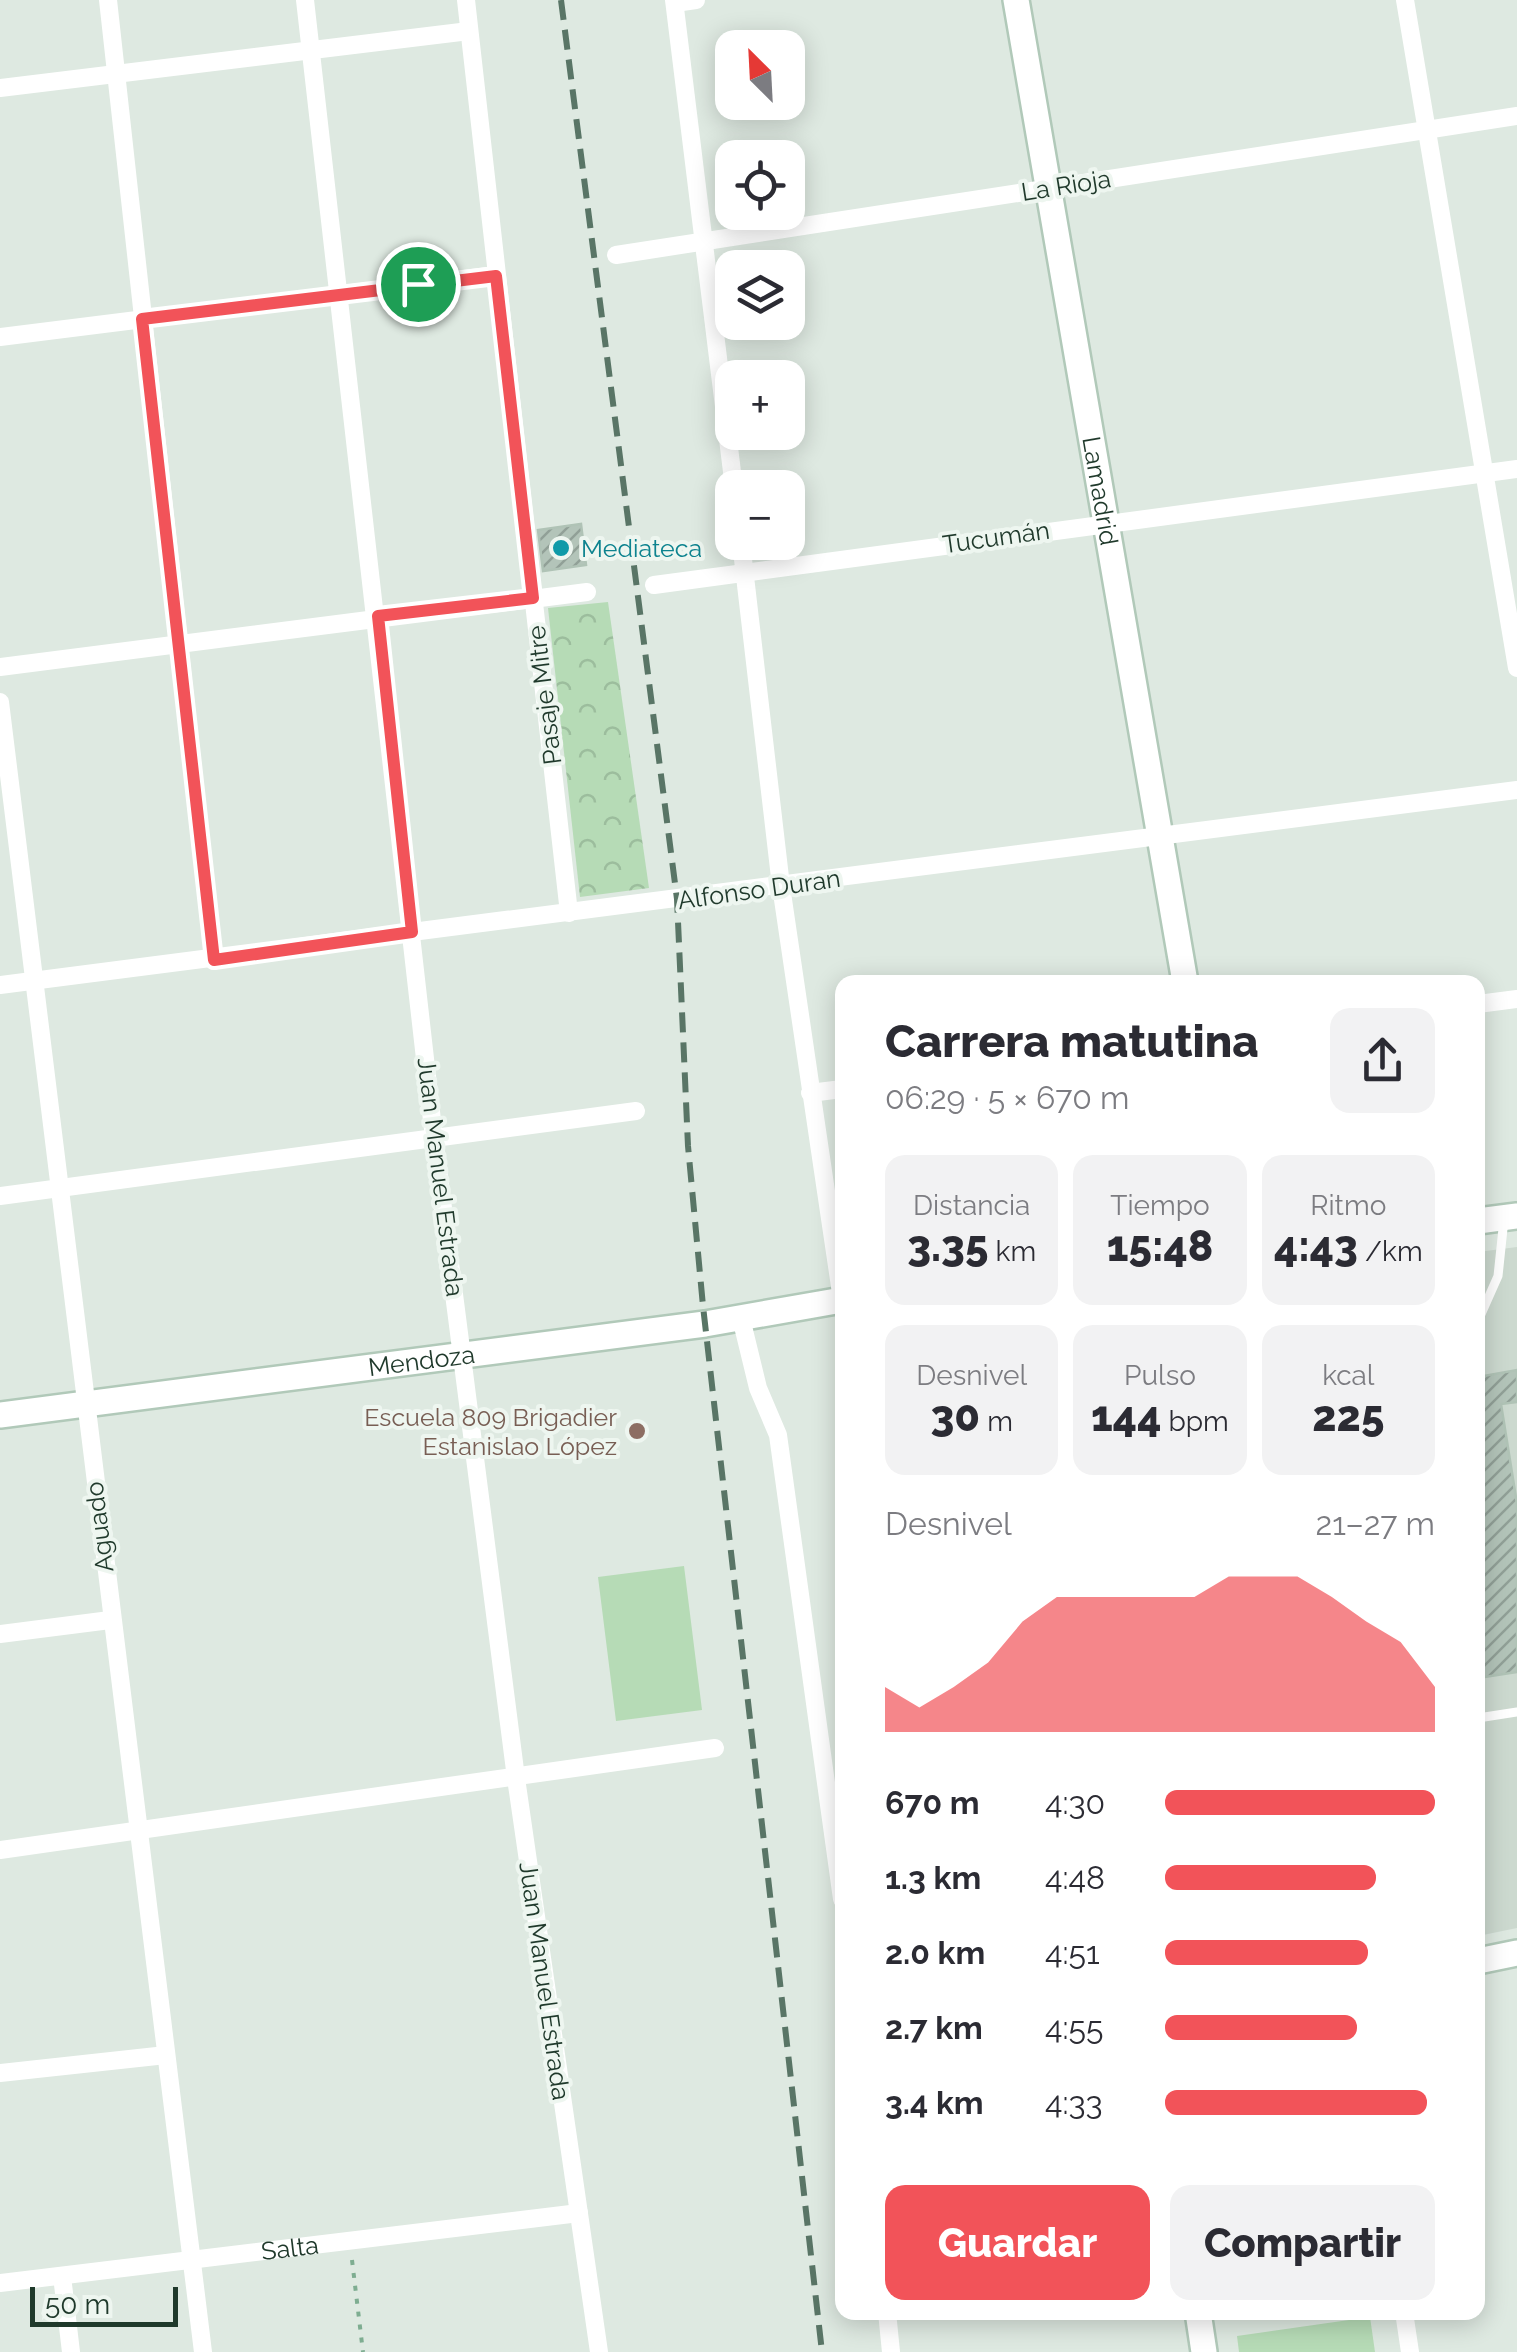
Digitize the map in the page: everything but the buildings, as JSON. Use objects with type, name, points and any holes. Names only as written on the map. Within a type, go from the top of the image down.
[{"type":"street","points":[[108,0],[214,960]]},
{"type":"street","name":"Juan Manuel Estrada","points":[[304,0],[378,616],[434,1138],[516,1778],[599,2352]]},
{"type":"street","name":"Pasaje Mitre","points":[[466,0],[569,912]]},
{"type":"street","points":[[696,0],[674,2],[732,470]]},
{"type":"street","name":"Lamadrid","points":[[1016,0],[1184,975]]},
{"type":"street","points":[[1404,0],[1517,668]]},
{"type":"street","points":[[0,88],[469,30]]},
{"type":"street","name":"La Rioja","points":[[616,255],[1517,116]]},
{"type":"street","points":[[0,337],[496,276]]},
{"type":"street","name":"Tucumán","points":[[654,584],[1517,468]]},
{"type":"street","points":[[744,560],[781,886],[835,1255]]},
{"type":"street","points":[[0,667],[587,592]]},
{"type":"street","name":"Aguado","points":[[0,702],[203,2352]]},
{"type":"street","name":"Alfonso Duran","points":[[0,985],[1517,790]]},
{"type":"street","points":[[1485,1003],[1517,998]]},
{"type":"street","points":[[810,1093],[835,1089]]},
{"type":"street","points":[[0,1196],[636,1111]]},
{"type":"street","points":[[1485,1221],[1510,1217]]},
{"type":"street","name":"Mendoza","points":[[0,1414],[741,1318],[835,1301]]},
{"type":"street","points":[[741,1318],[758,1388],[778,1435],[835,1821]]},
{"type":"street","points":[[0,1634],[110,1620]]},
{"type":"street","points":[[0,1850],[716,1748]]},
{"type":"street","points":[[1485,1960],[1517,1953]]},
{"type":"street","points":[[0,2073],[166,2056]]},
{"type":"street","name":"Salta","points":[[0,2283],[578,2213]]},
{"type":"street","points":[[62,2276],[71,2352]]},
{"type":"street","points":[[888,2320],[891,2352]]},
{"type":"street","points":[[1199,2320],[1204,2352]]},
{"type":"street","points":[[1405,2320],[1410,2352]]},
{"type":"lane","points":[[1485,1305],[1498,1276],[1510,1217]]},
{"type":"lane","points":[[1485,1717],[1517,1712]]},
{"type":"path","points":[[350,2240],[364,2352]]},
{"type":"shaded area","points":[[1517,1247],[1517,1928],[1485,1935],[1485,1251]]},
{"type":"green space","points":[[608,602],[649,888],[580,897],[548,608]]},
{"type":"green space","points":[[684,1566],[702,1710],[616,1721],[598,1577]]},
{"type":"green space","points":[[1370,2320],[1375,2352],[1239,2352],[1237,2336]]},
{"type":"railway","points":[[561,0],[677,899],[688,1146],[703,1306],[822,2352]]},
{"type":"place","name":"Mediateca","points":[[561,548]]},
{"type":"place","name":"Escuela 809 Brigadier Estanislao López","points":[[637,1431]]},
{"type":"route","points":[[496,276],[533,598],[378,616],[412,932],[214,960],[142,319],[418,284],[496,276]]}]
